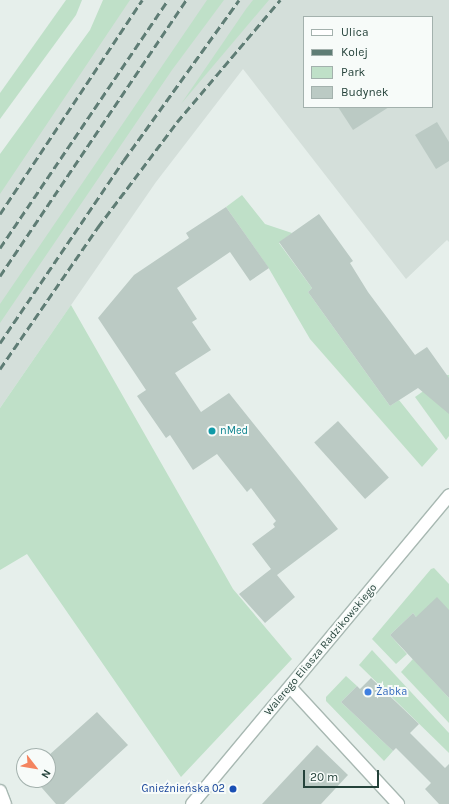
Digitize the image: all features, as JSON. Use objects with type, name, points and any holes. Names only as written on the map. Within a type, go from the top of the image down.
[{"type":"street","name":"Walerego Eliasza Radzikowskiego","points":[[192,804],[291,688],[449,496]]},
{"type":"street","points":[[291,688],[398,804]]},
{"type":"street","points":[[0,791],[5,804]]},
{"type":"shaded area","points":[[122,0],[449,0],[449,242],[447,240],[406,279],[243,69],[156,182],[0,408],[0,181]]},
{"type":"green space","points":[[66,0],[82,0],[76,15],[0,119],[0,93]]},
{"type":"green space","points":[[103,0],[130,0],[0,194],[0,154],[90,30]]},
{"type":"green space","points":[[207,0],[224,0],[172,70],[0,323],[0,304]]},
{"type":"green space","points":[[253,0],[269,0],[181,104],[246,9]]},
{"type":"green space","points":[[242,195],[265,224],[292,233],[279,243],[312,288],[308,292],[390,406],[399,400],[438,449],[422,467],[310,339],[268,267],[226,207]]},
{"type":"green space","points":[[71,305],[233,589],[292,659],[181,777],[27,554],[0,570],[0,408]]},
{"type":"green space","points":[[446,375],[449,375],[449,436],[446,440],[415,397]]},
{"type":"green space","points":[[434,568],[449,584],[449,610],[416,617],[413,613],[390,635],[407,654],[396,664],[372,639],[431,569]]},
{"type":"green space","points":[[372,650],[449,733],[449,753],[359,665]]},
{"type":"green space","points":[[413,659],[449,698],[449,723],[401,672]]},
{"type":"green space","points":[[346,676],[357,686],[341,702],[393,751],[384,761],[326,701],[326,697]]},
{"type":"building","points":[[339,108],[387,108],[353,130]]},
{"type":"building","points":[[437,122],[449,142],[449,161],[436,169],[415,135]]},
{"type":"building","points":[[226,207],[269,268],[250,281],[230,252],[177,288],[197,319],[192,322],[211,350],[175,373],[201,412],[229,393],[338,529],[277,575],[295,597],[265,623],[239,594],[271,569],[252,544],[275,527],[273,524],[276,521],[251,488],[247,492],[217,454],[193,470],[170,435],[166,438],[137,396],[146,390],[98,318],[134,275],[189,238],[186,233]]},
{"type":"building","points":[[319,214],[353,261],[350,263],[368,292],[415,355],[427,347],[449,378],[449,414],[418,388],[390,406],[308,292],[312,288],[279,242]]},
{"type":"building","points":[[338,421],[389,477],[365,499],[314,442]]},
{"type":"building","points":[[437,597],[449,610],[449,698],[390,635],[413,613],[416,617]]},
{"type":"building","points":[[371,678],[419,724],[410,733],[445,768],[449,764],[449,804],[439,804],[425,789],[431,783],[396,748],[393,751],[341,702],[357,686],[360,689]]},
{"type":"building","points":[[97,712],[128,745],[64,804],[56,804],[42,788],[56,788],[56,749]]},
{"type":"building","points":[[317,745],[348,775],[321,804],[262,804]]},
{"type":"railway","points":[[0,214],[142,0]]},
{"type":"railway","points":[[0,248],[168,0]]},
{"type":"railway","points":[[0,276],[186,0]]},
{"type":"railway","points":[[0,343],[124,160],[239,0]]},
{"type":"railway","points":[[0,369],[98,227],[177,122],[280,0]]},
{"type":"place","name":"nMed","points":[[212,431]]},
{"type":"place","name":"Żabka","points":[[368,692]]},
{"type":"place","name":"Gnieźnieńska 02","points":[[233,789]]}]
